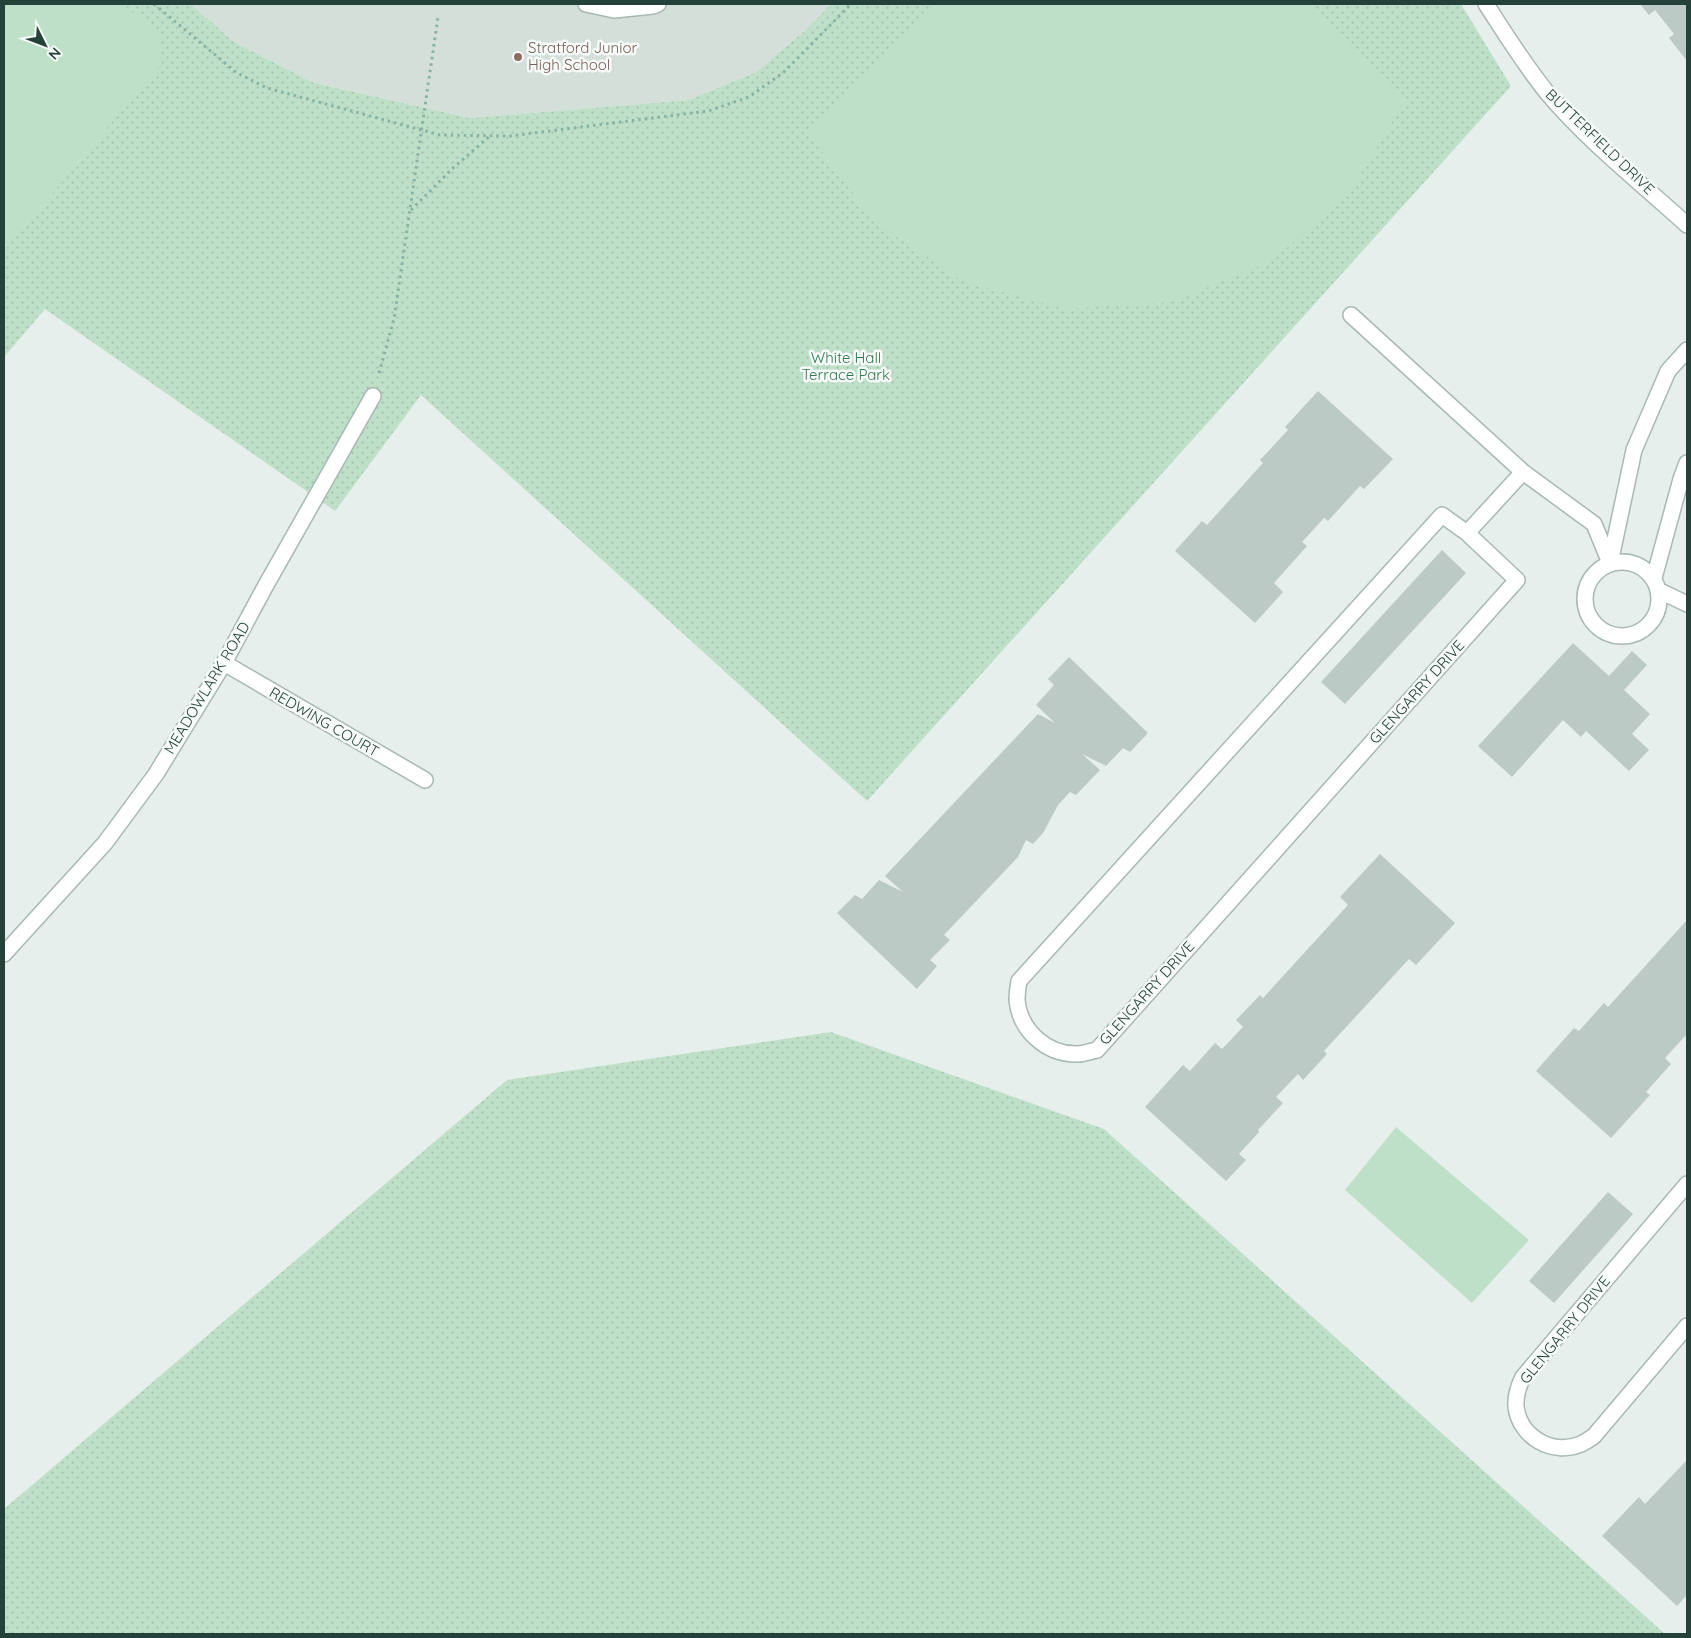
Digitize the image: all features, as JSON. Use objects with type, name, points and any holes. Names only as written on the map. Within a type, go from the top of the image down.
[{"type":"street","points":[[586,4],[614,10],[658,4]]},
{"type":"street","name":"BUTTERFIELD DRIVE","points":[[1486,4],[1527,66],[1550,96],[1598,145],[1687,225]]},
{"type":"street","points":[[1351,316],[1523,472],[1594,524],[1610,563]]},
{"type":"street","points":[[1610,563],[1634,450],[1668,371],[1687,350]]},
{"type":"street","name":"MEADOWLARK ROAD","points":[[4,954],[105,843],[156,774],[224,664],[266,585],[373,396]]},
{"type":"street","points":[[1687,464],[1681,478],[1656,584],[1660,602],[1650,624],[1640,632],[1628,636],[1604,632],[1594,625],[1584,603],[1585,590],[1590,578],[1598,569],[1610,563],[1622,561],[1634,563],[1645,569],[1656,584],[1687,604]]},
{"type":"street","points":[[1466,533],[1523,472]]},
{"type":"street","name":"GLENGARRY DRIVE","points":[[1442,515],[1466,533],[1517,580],[1097,1050],[1079,1054],[1061,1052],[1044,1045],[1030,1033],[1021,1017],[1017,999],[1019,981],[1442,515]]},
{"type":"street","name":"REDWING COURT","points":[[224,664],[425,780]]},
{"type":"street","name":"GLENGARRY DRIVE","points":[[1687,1184],[1522,1377],[1517,1391],[1516,1406],[1519,1420],[1527,1432],[1539,1442],[1553,1447],[1567,1448],[1581,1444],[1594,1436],[1687,1326]]},
{"type":"path","points":[[154,4],[237,73],[267,88],[440,136],[510,136],[708,111],[748,97],[784,72],[852,4]]},
{"type":"path","points":[[373,396],[394,319],[438,17]]},
{"type":"path","points":[[410,211],[454,166],[490,136]]},
{"type":"shaded area","name":"Stratford Junior High School","points":[[191,4],[831,4],[809,27],[756,72],[689,100],[470,118],[314,83],[234,42]]},
{"type":"green space","name":"White Hall Terrace Park","points":[[4,4],[191,4],[234,42],[314,83],[470,118],[689,100],[756,72],[809,27],[831,4],[1461,4],[1511,86],[867,801],[421,395],[335,511],[45,309],[4,357]]},
{"type":"green space","points":[[4,4],[122,4],[159,33],[162,63],[4,251]]},
{"type":"green space","points":[[932,4],[1309,4],[1406,99],[1351,191],[1271,262],[1171,302],[1065,309],[962,281],[873,220],[809,135]]},
{"type":"green space","points":[[831,1032],[1104,1129],[1665,1634],[4,1634],[4,1509],[507,1080]]},
{"type":"green space","points":[[1396,1127],[1529,1240],[1472,1303],[1345,1190]]},
{"type":"building","points":[[1640,4],[1687,4],[1687,61],[1669,38],[1674,34],[1655,10],[1649,15]]},
{"type":"building","points":[[1318,391],[1393,459],[1364,489],[1360,486],[1328,521],[1324,518],[1302,542],[1307,546],[1274,583],[1283,592],[1255,623],[1175,551],[1202,521],[1207,525],[1263,463],[1260,460],[1288,430],[1285,427]]},
{"type":"building","points":[[1442,550],[1466,573],[1345,704],[1321,682]]},
{"type":"building","points":[[1573,643],[1609,676],[1632,651],[1647,665],[1624,690],[1650,714],[1632,734],[1649,750],[1629,771],[1586,731],[1581,737],[1563,720],[1512,777],[1478,746]]},
{"type":"building","points":[[1069,657],[1148,733],[1130,752],[1123,748],[1106,766],[1082,754],[1100,770],[1076,795],[1070,792],[1058,805],[1043,833],[1033,844],[1026,840],[1018,857],[944,935],[950,940],[930,960],[937,966],[917,989],[837,913],[855,895],[862,899],[879,880],[903,892],[885,876],[1038,714],[1055,723],[1036,705],[1054,685],[1048,679]]},
{"type":"building","points":[[1380,854],[1455,923],[1416,965],[1409,959],[1324,1051],[1327,1054],[1303,1080],[1298,1074],[1276,1097],[1283,1103],[1239,1154],[1246,1160],[1226,1181],[1145,1107],[1183,1065],[1190,1071],[1215,1043],[1222,1049],[1243,1027],[1236,1020],[1260,995],[1263,998],[1348,905],[1340,897]]},
{"type":"building","points":[[1687,920],[1687,1036],[1665,1058],[1671,1064],[1646,1092],[1650,1095],[1611,1138],[1536,1071],[1574,1028],[1579,1031],[1604,1003],[1608,1007]]},
{"type":"building","points":[[1608,1192],[1633,1214],[1554,1303],[1529,1281]]},
{"type":"building","points":[[1687,1460],[1687,1595],[1677,1606],[1602,1536],[1639,1497],[1645,1504]]},
{"type":"place","name":"Stratford Junior High School","points":[[518,57]]}]
